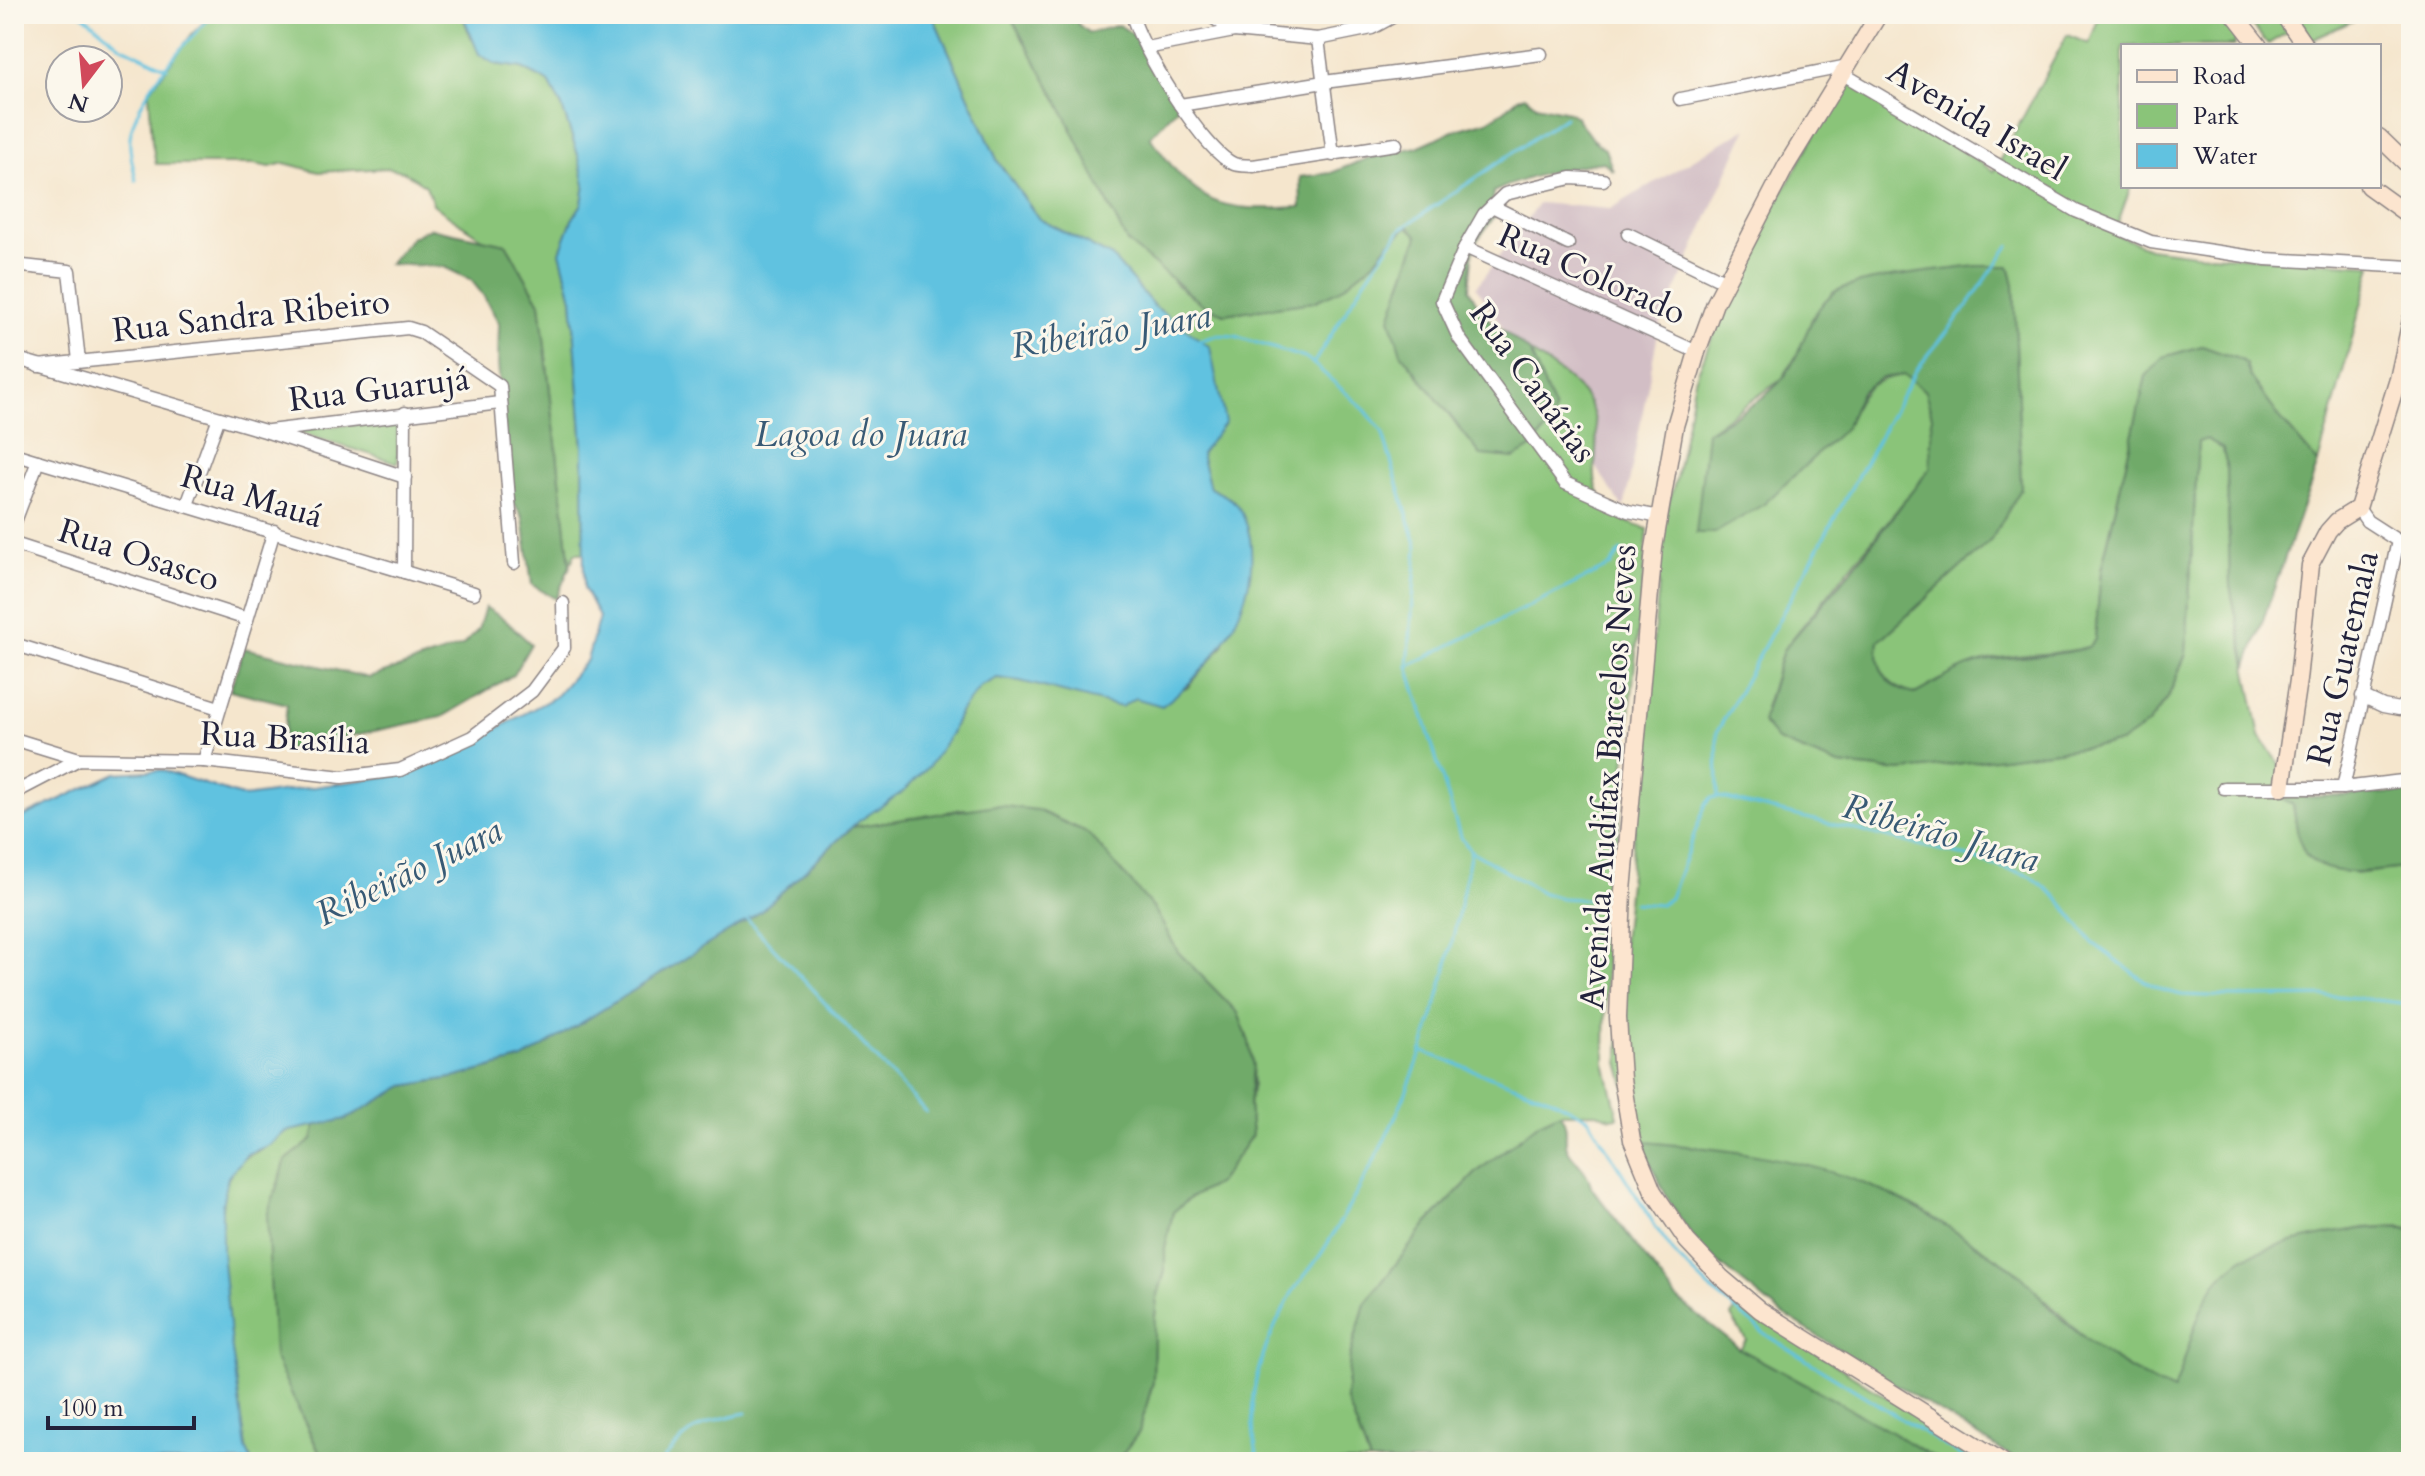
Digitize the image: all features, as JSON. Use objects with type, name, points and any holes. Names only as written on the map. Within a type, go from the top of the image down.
[{"type":"main road","name":"Avenida Audifax Barcelos Neves","points":[[1879,14],[1786,166],[1715,303],[1675,426],[1654,548],[1623,891],[1618,1018],[1622,1079],[1632,1140],[1653,1191],[1669,1218],[1721,1277],[1760,1310],[2003,1462]]},
{"type":"main road","points":[[2283,14],[2304,44]]},
{"type":"main road","points":[[2238,16],[2258,44]]},
{"type":"main road","points":[[2381,139],[2411,168]]},
{"type":"main road","points":[[2371,188],[2411,217]]},
{"type":"main road","points":[[2282,788],[2298,680],[2310,565],[2328,531],[2337,521],[2358,508],[2404,379],[2411,320]]},
{"type":"street","points":[[1132,14],[1146,48],[1180,105],[1215,150],[1235,165],[1253,166],[1396,144]]},
{"type":"street","points":[[1207,14],[1234,31]]},
{"type":"street","points":[[1146,48],[1234,31],[1318,39],[1372,28],[1398,14]]},
{"type":"street","points":[[1318,39],[1333,155]]},
{"type":"street","points":[[1180,105],[1324,82],[1541,54]]},
{"type":"street","points":[[1680,99],[1846,70]]},
{"type":"street","name":"Avenida Israel","points":[[1846,70],[2076,211],[2151,242],[2266,259],[2411,267]]},
{"type":"street","name":"Rua Canárias","points":[[1603,180],[1571,178],[1505,194],[1484,214],[1465,247],[1442,301],[1459,338],[1565,483],[1628,511],[1660,517]]},
{"type":"street","points":[[1492,206],[1568,244]]},
{"type":"street","points":[[1628,234],[1726,282]]},
{"type":"street","name":"Rua Colorado","points":[[1465,247],[1697,352]]},
{"type":"street","points":[[14,265],[69,271],[79,361]]},
{"type":"street","name":"Rua Sandra Ribeiro","points":[[38,366],[408,328],[421,332],[500,386],[500,403]]},
{"type":"street","points":[[14,358],[218,420],[265,431],[405,477]]},
{"type":"street","points":[[500,403],[514,563]]},
{"type":"street","name":"Rua Guarujá","points":[[265,431],[500,403]]},
{"type":"street","points":[[404,572],[405,413]]},
{"type":"street","points":[[187,505],[218,420]]},
{"type":"street","name":"Rua Mauá","points":[[14,454],[474,593]]},
{"type":"street","points":[[14,524],[38,461]]},
{"type":"street","points":[[2358,508],[2367,521],[2405,539]]},
{"type":"street","points":[[204,761],[274,531]]},
{"type":"street","name":"Rua Guatemala","points":[[2343,788],[2362,696],[2405,539]]},
{"type":"street","name":"Rua Osasco","points":[[14,544],[247,619]]},
{"type":"street","name":"Rua Brasília","points":[[15,791],[79,759],[204,761],[342,777],[400,770],[472,737],[532,691],[564,648],[563,603]]},
{"type":"street","points":[[14,644],[219,708]]},
{"type":"street","points":[[2362,696],[2383,706],[2399,709],[2411,698]]},
{"type":"street","points":[[14,739],[79,759]]},
{"type":"street","points":[[2224,788],[2343,788],[2411,780]]},
{"type":"shaded area","points":[[1747,128],[1659,328],[1624,509],[1476,287],[1539,203],[1610,209]]},
{"type":"green space","points":[[212,14],[462,14],[471,38],[495,64],[522,68],[549,82],[562,107],[585,184],[582,204],[572,220],[560,252],[572,298],[583,447],[584,553],[575,553],[570,566],[540,303],[506,244],[486,241],[442,211],[433,204],[426,186],[403,171],[388,168],[319,172],[284,163],[270,167],[254,164],[156,164],[149,92],[192,34]]},
{"type":"green space","points":[[932,14],[1009,14],[1058,101],[1175,284],[1202,304],[1224,314],[1313,302],[1338,291],[1374,262],[1407,226],[1418,236],[1400,287],[1401,353],[1480,454],[1515,458],[1555,411],[1530,352],[1574,384],[1592,410],[1596,431],[1595,478],[1608,508],[1626,521],[1648,529],[1606,962],[1605,1063],[1618,1117],[1597,1113],[1561,1113],[1539,1123],[1477,1172],[1427,1224],[1365,1304],[1350,1356],[1346,1398],[1370,1462],[1116,1462],[1139,1432],[1153,1382],[1157,1298],[1165,1271],[1165,1249],[1173,1212],[1190,1198],[1218,1183],[1252,1135],[1249,1105],[1253,1084],[1249,1042],[1238,1013],[1178,952],[1155,910],[1085,831],[1037,810],[962,809],[852,827],[951,733],[968,700],[989,680],[1009,678],[1120,706],[1135,698],[1187,688],[1224,644],[1234,501],[1210,488],[1163,312],[1154,306],[1112,257],[1039,219],[998,162]]},
{"type":"green space","points":[[1009,14],[1072,14],[1089,33],[1119,25],[1131,33],[1180,105],[1150,137],[1197,191],[1229,206],[1301,207],[1300,177],[1331,173],[1368,158],[1417,147],[1453,131],[1487,121],[1525,96],[1536,105],[1568,112],[1576,117],[1592,139],[1605,149],[1613,171],[1604,162],[1576,166],[1493,192],[1495,216],[1476,242],[1469,289],[1483,314],[1530,352],[1555,411],[1551,425],[1530,449],[1515,458],[1481,455],[1401,353],[1390,318],[1418,236],[1408,226],[1374,262],[1338,291],[1313,302],[1224,314],[1202,304],[1127,242],[1058,101]]},
{"type":"green space","points":[[2100,14],[2221,14],[2238,31],[2235,44],[2121,44],[2121,188],[2130,188],[2114,234],[2149,248],[2195,254],[2372,265],[2318,463],[2283,422],[2241,360],[2202,346],[2163,357],[2146,377],[2101,570],[2095,639],[2091,646],[1984,661],[1957,671],[1915,694],[1897,687],[1885,675],[1879,660],[1879,641],[1990,540],[2021,488],[2014,284],[1977,266],[1859,283],[1833,292],[1812,318],[1804,344],[1782,379],[1707,432],[1845,428],[1860,398],[1880,381],[1904,375],[1925,391],[1932,416],[1931,468],[1783,650],[1765,708],[1778,741],[1839,765],[1900,771],[2119,743],[2148,724],[2168,698],[2186,654],[2198,441],[2208,439],[2223,449],[2227,469],[2230,586],[2260,736],[2279,764],[2282,788],[2278,795],[2293,805],[2299,840],[2355,874],[2411,867],[2411,1230],[2400,1226],[2363,1228],[2301,1240],[2242,1259],[2202,1310],[2174,1392],[2151,1382],[2094,1347],[2012,1268],[1948,1227],[1873,1187],[1640,1143],[1619,1062],[1621,962],[1659,585],[1654,548],[1676,479],[1695,379],[1740,269],[1834,100],[1849,81],[1994,171],[2067,35],[2089,44]]},
{"type":"green space","points":[[2242,14],[2368,14],[2311,40],[2301,24],[2268,44]]},
{"type":"green space","points":[[430,228],[506,244],[540,303],[570,566],[556,599],[532,585],[523,518],[509,494],[498,364],[499,323],[471,280],[444,267],[389,264],[412,237]]},
{"type":"green space","points":[[1977,266],[2009,266],[2014,284],[2021,489],[1991,540],[1879,641],[1881,668],[1897,687],[1915,694],[1980,662],[2054,654],[2091,646],[2095,639],[2101,571],[2146,376],[2163,357],[2202,346],[2241,360],[2283,422],[2318,463],[2247,666],[2230,586],[2227,469],[2223,449],[2207,439],[2198,442],[2186,654],[2168,697],[2148,724],[2120,743],[1901,771],[1839,765],[1778,741],[1762,722],[1783,650],[1850,572],[1930,468],[1932,416],[1925,391],[1904,375],[1881,378],[1861,392],[1845,428],[1764,504],[1715,533],[1696,533],[1707,432],[1757,401],[1783,378],[1816,313],[1832,294],[1842,288],[1878,279]]},
{"type":"green space","points":[[397,422],[398,463],[287,429]]},
{"type":"green space","points":[[485,607],[504,619],[531,644],[513,675],[442,717],[282,750],[287,704],[230,690],[244,648],[369,678],[462,646],[478,630]]},
{"type":"green space","points":[[2411,792],[2411,867],[2370,872],[2339,871],[2314,862],[2300,842],[2293,805],[2278,795],[2306,797]]},
{"type":"green space","points":[[996,805],[1037,810],[1089,834],[1155,910],[1178,952],[1238,1013],[1249,1042],[1253,1067],[1249,1105],[1252,1135],[1218,1183],[1190,1198],[1173,1212],[1165,1248],[1165,1271],[1157,1298],[1153,1382],[1139,1432],[1116,1462],[324,1462],[274,1357],[267,1216],[286,1160],[312,1140],[316,1124],[346,1119],[404,1086],[457,1077],[523,1059],[760,912],[852,827]]},
{"type":"green space","points":[[1560,1113],[1565,1124],[1568,1150],[1592,1188],[1676,1298],[1740,1349],[1942,1462],[1370,1462],[1346,1398],[1350,1356],[1365,1304],[1427,1224],[1477,1172],[1539,1123]]},
{"type":"green space","points":[[316,1124],[312,1140],[286,1160],[267,1216],[298,1409],[324,1462],[252,1462],[246,1448],[226,1307],[221,1227],[224,1196],[230,1175],[242,1160],[285,1132]]},
{"type":"green space","points":[[1640,1143],[1732,1151],[1789,1161],[1845,1177],[1891,1195],[2010,1267],[2088,1341],[2129,1369],[2174,1391],[2208,1295],[2222,1276],[2243,1258],[2278,1245],[2327,1234],[2375,1228],[2411,1230],[2411,1462],[2020,1462],[1779,1312],[1699,1247],[1669,1201]]},
{"type":"green space","points":[[1740,1304],[1988,1462],[1942,1462],[1740,1349],[1746,1340],[1731,1316]]},
{"type":"water","name":"Lagoa do Juara","points":[[462,14],[932,14],[998,162],[1039,219],[1112,257],[1154,306],[1210,347],[1225,422],[1201,454],[1210,488],[1232,500],[1246,523],[1251,563],[1248,588],[1229,633],[1215,654],[1181,691],[1162,706],[1135,698],[1121,707],[997,678],[981,686],[959,713],[951,733],[929,766],[904,791],[856,823],[760,912],[523,1059],[457,1077],[404,1086],[346,1119],[285,1132],[270,1145],[247,1154],[228,1177],[222,1205],[222,1250],[230,1336],[246,1448],[252,1462],[14,1462],[14,821],[116,773],[162,770],[244,797],[398,775],[456,751],[555,697],[587,660],[599,617],[584,588],[583,447],[572,298],[560,252],[572,220],[582,204],[585,184],[562,107],[549,82],[522,68],[495,64],[479,54]]},
{"type":"waterway","points":[[82,14],[119,45],[167,68]]},
{"type":"waterway","points":[[136,181],[130,137],[141,104],[163,71],[214,14]]},
{"type":"waterway","points":[[1313,364],[1401,229],[1565,117]]},
{"type":"waterway","points":[[1718,797],[1717,732],[1916,370],[1963,312],[2009,246]]},
{"type":"waterway","name":"Ribeirão Juara","points":[[1199,341],[1217,335],[1235,336],[1308,359],[1365,410],[1382,431],[1417,547],[1408,666],[1460,836],[1471,851],[1543,893],[1561,898],[1613,901]]},
{"type":"waterway","points":[[1408,666],[1610,566],[1621,551]]},
{"type":"waterway","name":"Ribeirão Juara","points":[[1633,903],[1661,905],[1670,898],[1705,806],[1711,798],[1718,797],[1957,854],[2031,876],[2056,896],[2093,943],[2144,981],[2165,991],[2182,995],[2235,997],[2338,996],[2411,1004]]},
{"type":"waterway","points":[[1259,1462],[1252,1407],[1263,1357],[1292,1294],[1322,1252],[1359,1189],[1407,1090],[1437,1002],[1471,851]]},
{"type":"waterway","points":[[746,918],[926,1112]]},
{"type":"waterway","points":[[1421,1051],[1552,1099],[1588,1118],[1657,1229],[1677,1257],[1707,1286],[1769,1337],[1971,1462]]},
{"type":"waterway","points":[[661,1462],[680,1441],[698,1428],[746,1413]]}]
